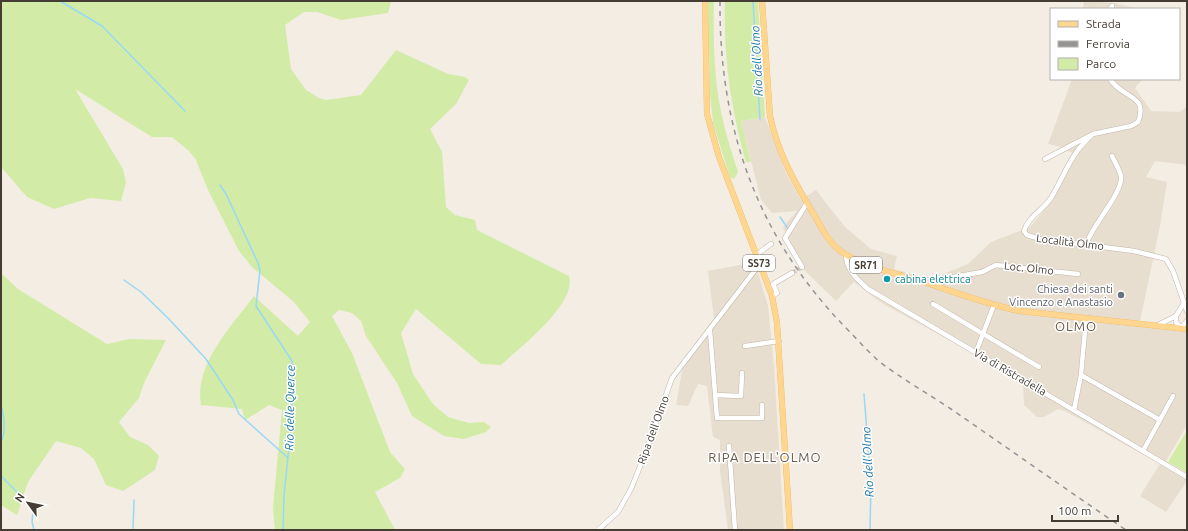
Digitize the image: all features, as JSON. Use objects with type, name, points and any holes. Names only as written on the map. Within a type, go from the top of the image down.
[{"type":"main road","name":"SS73","points":[[705,1],[707,114],[719,157],[772,296],[779,341],[790,530]]},
{"type":"main road","name":"SR71","points":[[762,1],[770,116],[774,133],[788,171],[806,203],[828,238],[837,249],[864,264],[994,305],[1020,311],[1184,328]]},
{"type":"street","points":[[1045,159],[1093,134],[1131,126],[1138,122],[1141,106],[1139,102],[1123,93],[1111,80]]},
{"type":"street","name":"Località Olmo","points":[[1093,134],[1071,159],[1044,207],[1026,222],[1024,231],[1027,235],[1040,240],[1134,251],[1166,259],[1173,271],[1184,303]]},
{"type":"street","points":[[1086,245],[1088,236],[1118,193],[1121,177],[1112,156]]},
{"type":"street","points":[[802,267],[785,238],[806,203]]},
{"type":"street","points":[[756,255],[771,244]]},
{"type":"street","name":"Via di Ristradella","points":[[846,255],[846,261],[853,275],[868,289],[1187,477]]},
{"type":"street","name":"Ripa dell'Olmo","points":[[598,530],[618,512],[631,489],[672,378],[710,331],[759,264]]},
{"type":"street","name":"Loc. Olmo","points":[[937,286],[948,278],[982,272],[996,265],[1078,274]]},
{"type":"street","points":[[772,296],[777,293],[773,284],[792,273]]},
{"type":"street","points":[[1184,303],[1187,311]]},
{"type":"street","points":[[1184,303],[1176,316],[1176,322],[1184,328],[1187,321]]},
{"type":"street","points":[[933,304],[1039,367]]},
{"type":"street","points":[[976,352],[994,305]]},
{"type":"street","points":[[1158,325],[1176,316]]},
{"type":"street","points":[[1074,410],[1081,375],[1085,330],[1088,318]]},
{"type":"street","points":[[710,331],[717,418],[762,418],[762,405]]},
{"type":"street","points":[[745,346],[779,341]]},
{"type":"street","points":[[715,395],[741,396],[742,374]]},
{"type":"street","points":[[1081,375],[1160,420]]},
{"type":"street","points":[[1143,451],[1173,396]]},
{"type":"street","points":[[728,446],[735,530]]},
{"type":"shaded area","points":[[1084,1],[1115,3],[1134,8],[1083,8]]},
{"type":"shaded area","points":[[1072,80],[1142,80],[1135,88],[1151,111],[1179,112],[1187,107],[1187,165],[1155,161],[1146,177],[1167,182],[1160,226],[1139,326],[1187,331],[1187,425],[1166,461],[1187,474],[1187,481],[1166,512],[1140,496],[1160,464],[1065,411],[1058,409],[1044,417],[1037,417],[1024,405],[1023,385],[985,360],[880,302],[854,282],[836,301],[804,270],[783,227],[797,211],[772,213],[761,200],[741,121],[765,117],[786,173],[801,200],[816,190],[845,227],[871,249],[897,256],[894,269],[931,279],[968,264],[991,242],[1030,227],[1044,210],[1077,155],[1057,146],[1048,144]]},
{"type":"shaded area","points":[[755,262],[768,306],[774,366],[784,530],[728,530],[720,471],[720,440],[713,437],[707,386],[698,384],[688,406],[676,405],[684,360],[714,318],[708,271]]},
{"type":"green space","points":[[1,1],[391,1],[388,13],[341,20],[317,12],[304,12],[285,25],[291,69],[306,90],[319,98],[326,100],[361,95],[396,50],[448,74],[465,77],[469,80],[456,104],[430,129],[442,152],[446,207],[455,215],[475,220],[477,230],[569,276],[569,287],[556,312],[533,336],[501,365],[481,364],[416,309],[401,333],[413,374],[433,404],[448,417],[469,423],[484,422],[491,427],[486,432],[464,439],[444,436],[412,416],[397,383],[366,336],[361,321],[352,313],[339,310],[332,316],[352,353],[390,452],[405,469],[400,478],[375,492],[395,530],[275,530],[273,508],[282,410],[269,405],[245,420],[242,409],[201,405],[200,390],[203,375],[209,361],[225,333],[254,296],[298,336],[310,322],[294,302],[253,268],[239,251],[208,190],[196,160],[189,151],[172,137],[152,137],[75,89],[123,169],[126,182],[121,201],[90,198],[54,209],[27,197],[1,167]]},
{"type":"green space","points":[[708,1],[714,1],[714,48],[716,79],[724,125],[738,172],[734,179],[730,177],[713,123],[710,93]]},
{"type":"green space","points":[[725,1],[758,1],[765,117],[741,121],[751,162],[746,162],[732,103],[725,42]]},
{"type":"green space","points":[[1,273],[18,289],[107,344],[129,339],[166,340],[144,383],[139,398],[119,422],[130,437],[148,445],[159,456],[155,470],[123,491],[106,485],[94,459],[81,448],[56,441],[28,482],[17,515],[1,505]]},
{"type":"green space","points":[[1187,432],[1187,473],[1168,462]]},
{"type":"waterway","points":[[60,1],[102,26],[185,111]]},
{"type":"waterway","name":"Rio dell'Olmo","points":[[753,1],[760,120]]},
{"type":"waterway","name":"Rio delle Querce","points":[[220,185],[226,194],[258,263],[260,270],[256,306],[292,361],[292,419],[284,495],[283,530]]},
{"type":"waterway","name":"Rio dell'Olmo","points":[[780,217],[789,230]]},
{"type":"waterway","points":[[124,280],[141,292],[168,318],[206,359],[233,400],[239,414],[287,457]]},
{"type":"waterway","name":"Rio dell'Olmo","points":[[864,394],[871,484],[870,530]]},
{"type":"waterway","points":[[1,405],[4,418],[4,433],[1,442]]},
{"type":"waterway","points":[[1,476],[21,496],[33,511],[32,522],[34,530]]},
{"type":"waterway","points":[[133,530],[134,500]]},
{"type":"tunnel","points":[[792,273],[802,267]]},
{"type":"railway","points":[[720,1],[721,48],[727,93],[736,137],[749,178],[767,219],[789,257],[816,294],[847,329],[880,362],[951,409],[1126,530]]},
{"type":"place","name":"cabina elettrica","points":[[887,279]]},
{"type":"place","name":"Chiesa dei santi Vincenzo e Anastasio","points":[[1121,295]]},
{"type":"district","name":"OLMO","points":[[1076,326]]},
{"type":"district","name":"RIPA DELL'OLMO","points":[[765,457]]}]
